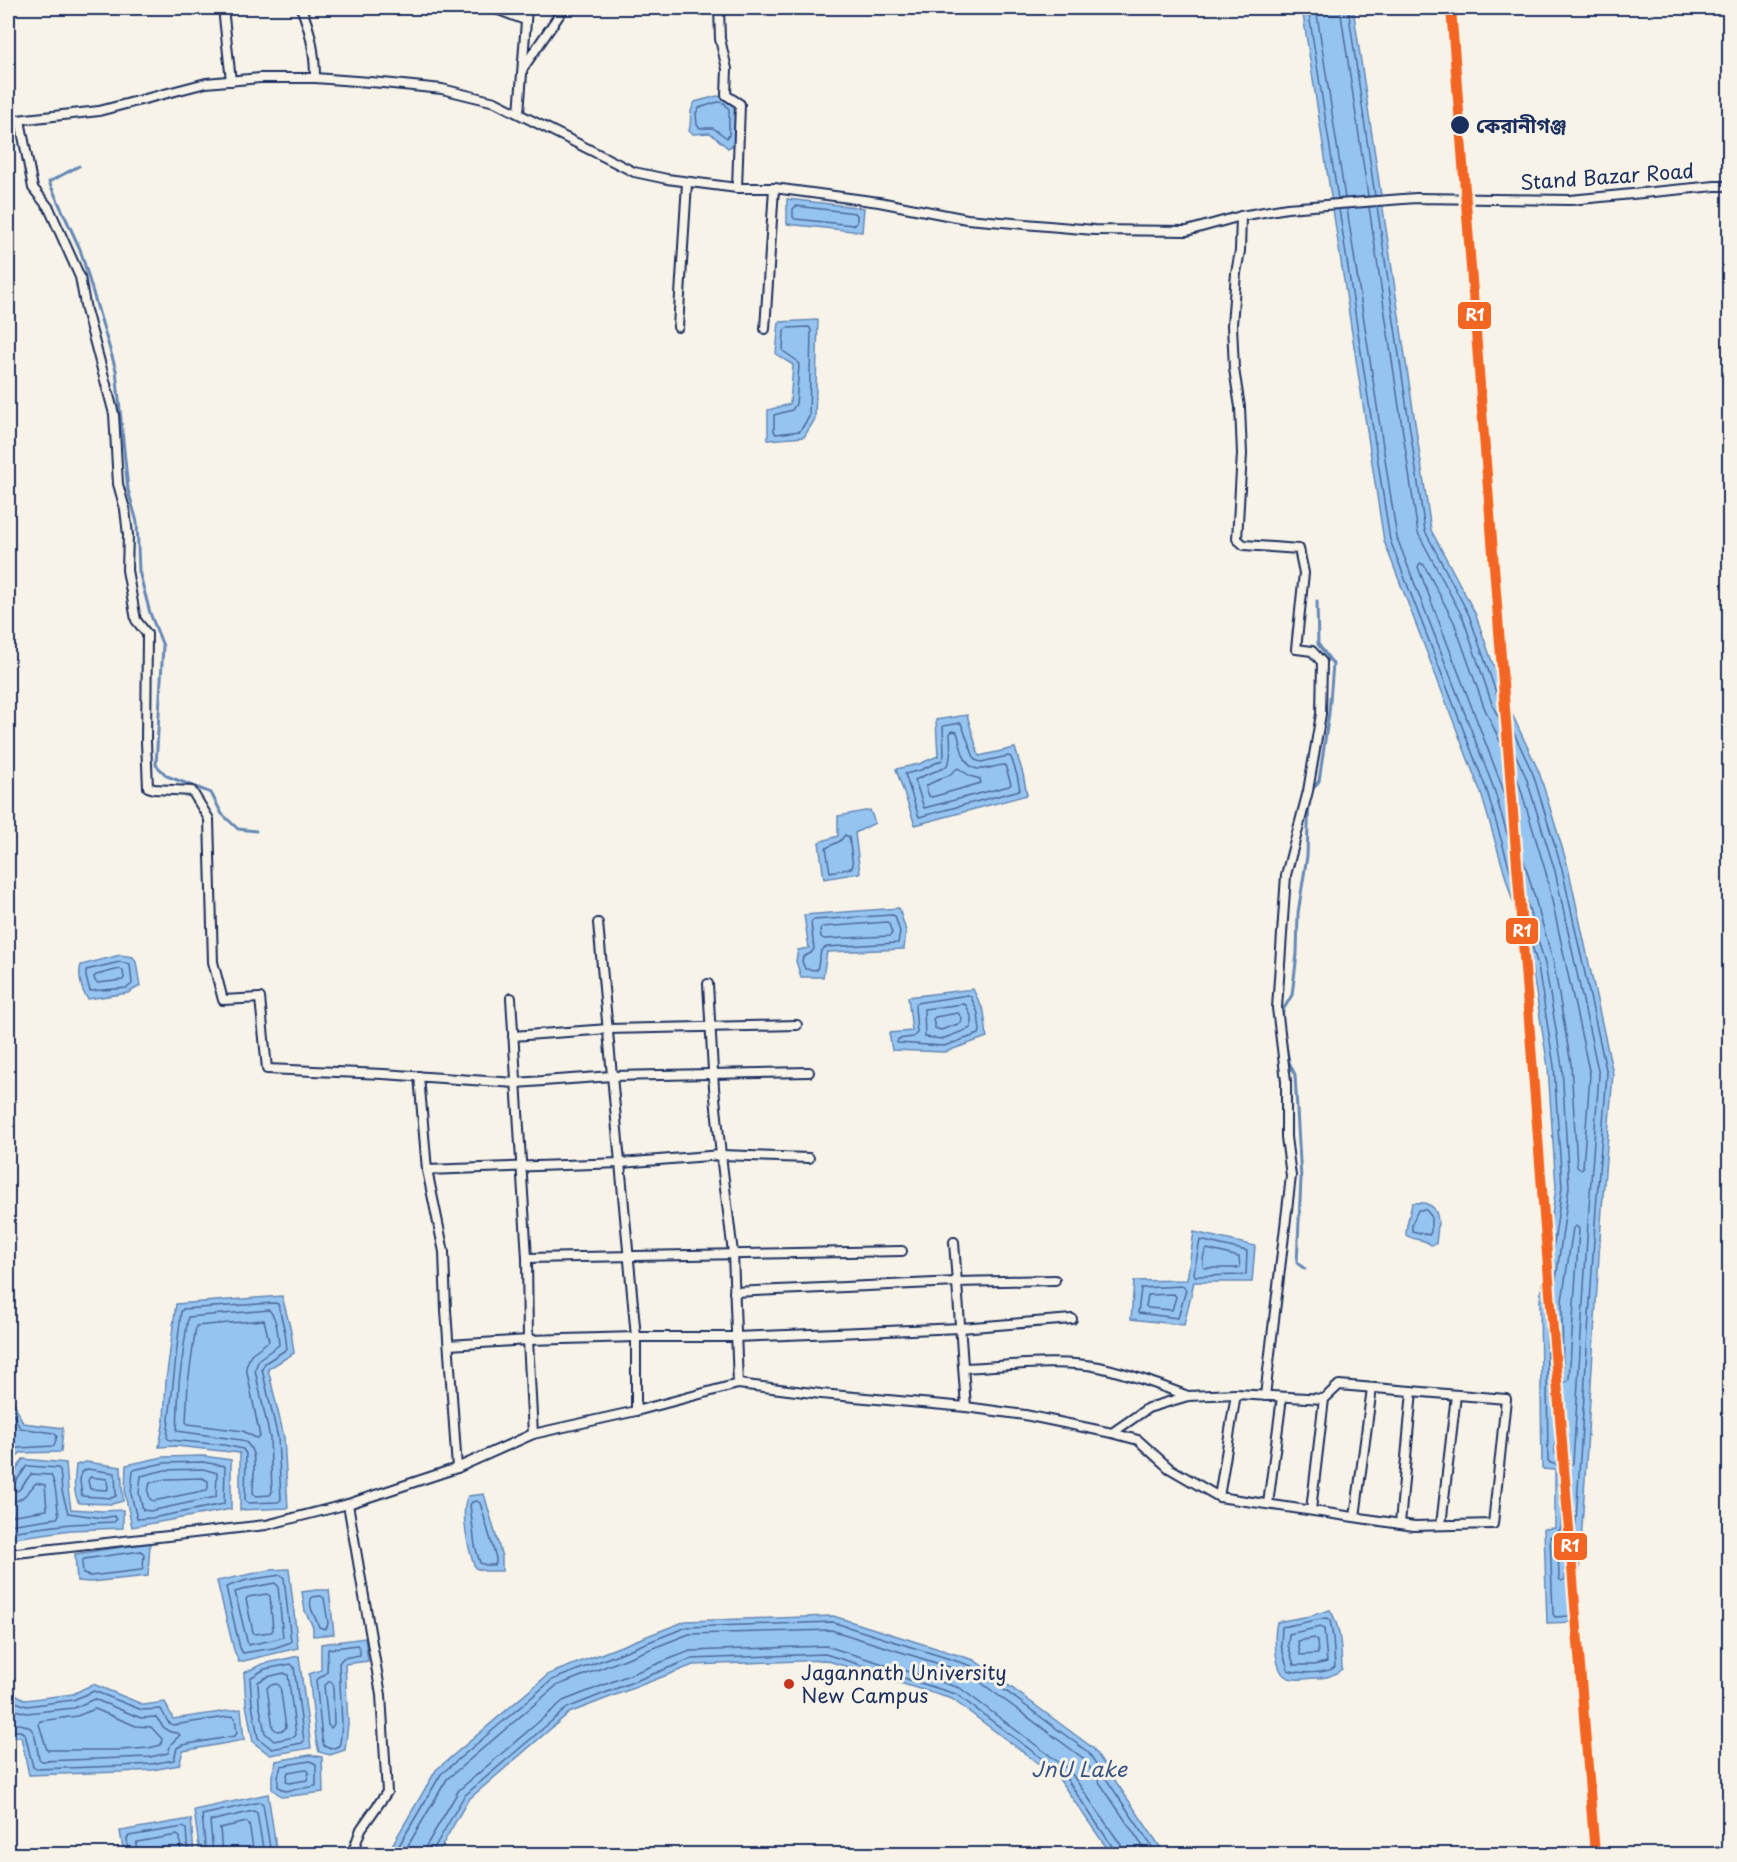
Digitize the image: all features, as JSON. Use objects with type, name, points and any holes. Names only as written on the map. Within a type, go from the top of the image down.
[{"type":"street","points":[[223,8],[231,81]]},
{"type":"street","points":[[301,8],[310,28],[315,52],[315,78]]},
{"type":"street","points":[[493,8],[525,20]]},
{"type":"street","points":[[519,113],[527,8]]},
{"type":"street","points":[[522,69],[564,8]]},
{"type":"street","points":[[720,9],[720,39],[727,69],[726,95],[740,104],[737,188]]},
{"type":"street","name":"Stand Bazar Road","points":[[8,121],[99,111],[206,84],[260,78],[315,78],[442,89],[495,102],[634,172],[687,183],[737,188],[774,188],[879,202],[967,219],[1094,230],[1187,231],[1241,216],[1287,208],[1416,198],[1570,200],[1730,186]]},
{"type":"street","points":[[20,120],[33,188],[49,208],[80,277],[114,414],[118,484],[125,509],[128,535],[127,570],[136,620],[147,634],[148,787],[192,791],[209,819],[213,962],[223,1000],[260,998],[267,1069],[516,1083],[612,1076],[809,1072]]},
{"type":"street","points":[[678,327],[687,183]]},
{"type":"street","points":[[765,329],[774,188]]},
{"type":"street","points":[[1241,216],[1240,251],[1232,325],[1242,454],[1237,539],[1244,545],[1299,549],[1304,573],[1296,649],[1312,651],[1322,662],[1321,714],[1308,791],[1286,876],[1277,1008],[1286,1081],[1286,1137],[1291,1176],[1265,1396]]},
{"type":"street","points":[[598,923],[636,1337],[636,1411]]},
{"type":"street","points":[[708,984],[721,1155],[733,1253],[738,1384]]},
{"type":"street","points":[[511,998],[527,1258],[533,1434]]},
{"type":"street","points":[[513,1036],[608,1029],[797,1025]]},
{"type":"street","points":[[419,1076],[428,1170],[444,1252],[457,1468]]},
{"type":"street","points":[[428,1170],[621,1163],[721,1155],[809,1158]]},
{"type":"street","points":[[954,1242],[966,1407]]},
{"type":"street","points":[[527,1258],[902,1251]]},
{"type":"street","points":[[734,1292],[1055,1280]]},
{"type":"street","points":[[449,1345],[528,1340],[736,1337],[961,1328],[1072,1319]]},
{"type":"street","points":[[964,1368],[1068,1364],[1099,1367],[1188,1396]]},
{"type":"street","points":[[8,1554],[266,1525],[348,1504],[457,1468],[533,1434],[636,1411],[738,1384],[966,1407],[1025,1415],[1112,1433],[1138,1440],[1169,1468],[1220,1497],[1414,1526],[1493,1524],[1506,1399],[1339,1385],[1324,1400],[1311,1510]]},
{"type":"street","points":[[1355,1517],[1372,1388]]},
{"type":"street","points":[[1400,1524],[1412,1391]]},
{"type":"street","points":[[1220,1497],[1236,1394]]},
{"type":"street","points":[[1112,1433],[1148,1408],[1188,1396],[1236,1394],[1324,1400]]},
{"type":"street","points":[[1441,1525],[1456,1395]]},
{"type":"street","points":[[1268,1504],[1282,1397]]},
{"type":"street","points":[[348,1504],[381,1695],[387,1792],[362,1829],[352,1854]]},
{"type":"water","points":[[1302,8],[1353,8],[1431,530],[1475,613],[1505,699],[1539,772],[1568,867],[1613,1074],[1602,1208],[1576,1622],[1547,1623],[1544,1529],[1555,1528],[1555,1470],[1542,1469],[1540,1300],[1556,1187],[1548,1067],[1532,967],[1481,793],[1384,541]]},
{"type":"water","points":[[717,96],[727,98],[735,105],[735,144],[728,148],[710,133],[693,134],[689,131],[691,111],[695,102]]},
{"type":"water","points":[[787,199],[864,208],[862,232],[787,224]]},
{"type":"water","points":[[818,320],[815,419],[804,437],[768,440],[768,410],[790,404],[793,365],[776,354],[779,322]]},
{"type":"water","points":[[967,715],[979,756],[1015,748],[1027,795],[915,825],[896,769],[919,764],[938,756],[936,720]]},
{"type":"water","points":[[870,810],[875,823],[855,833],[860,873],[824,879],[819,842],[838,836],[838,816]]},
{"type":"water","points":[[899,908],[906,931],[904,949],[827,952],[823,977],[801,977],[796,961],[798,950],[809,948],[804,915]]},
{"type":"water","points":[[120,955],[133,957],[140,986],[128,993],[88,999],[81,983],[81,965]]},
{"type":"water","points":[[973,989],[984,1012],[987,1037],[945,1052],[892,1050],[889,1033],[912,1031],[908,997]]},
{"type":"water","points":[[1412,1203],[1425,1203],[1435,1211],[1438,1221],[1436,1244],[1431,1245],[1406,1235]]},
{"type":"water","points":[[1194,1232],[1255,1246],[1252,1282],[1194,1282],[1184,1325],[1131,1319],[1134,1281],[1187,1280]]},
{"type":"water","points":[[282,1296],[294,1353],[268,1369],[284,1437],[288,1508],[240,1510],[240,1453],[176,1446],[159,1447],[176,1304]]},
{"type":"water","points":[[8,1398],[12,1398],[23,1423],[63,1428],[61,1452],[20,1453],[8,1466]]},
{"type":"water","points":[[203,1456],[231,1460],[231,1509],[132,1527],[125,1494],[126,1465],[163,1457]]},
{"type":"water","points":[[23,1459],[66,1463],[71,1509],[123,1510],[123,1528],[71,1530],[8,1539],[8,1483]]},
{"type":"water","points":[[86,1462],[121,1467],[123,1501],[112,1504],[79,1503],[75,1489],[76,1465]]},
{"type":"water","points":[[484,1494],[502,1557],[502,1571],[485,1571],[475,1568],[468,1542],[465,1503],[468,1496]]},
{"type":"water","points":[[150,1543],[148,1576],[90,1582],[77,1581],[75,1554]]},
{"type":"water","points":[[289,1569],[298,1648],[239,1662],[217,1581],[270,1570]]},
{"type":"water","points":[[329,1590],[334,1634],[313,1636],[313,1627],[305,1611],[302,1592]]},
{"type":"water","points":[[1330,1610],[1338,1631],[1342,1669],[1325,1677],[1291,1679],[1285,1676],[1281,1672],[1277,1659],[1275,1634],[1277,1622]]},
{"type":"water","name":"JnU Lake","points":[[833,1616],[974,1660],[1093,1748],[1165,1854],[1111,1854],[1059,1779],[952,1699],[825,1660],[693,1665],[569,1713],[468,1800],[437,1854],[387,1854],[436,1770],[549,1674],[686,1621]]},
{"type":"water","points":[[365,1638],[368,1661],[345,1664],[348,1724],[345,1750],[330,1755],[319,1752],[309,1674],[321,1670],[321,1644]]},
{"type":"water","points":[[299,1656],[311,1748],[270,1755],[253,1742],[246,1704],[244,1673],[262,1664]]},
{"type":"water","points":[[93,1684],[144,1705],[165,1702],[173,1719],[241,1709],[244,1740],[183,1751],[179,1765],[152,1770],[29,1775],[21,1737],[8,1737],[8,1697],[17,1695],[26,1700],[73,1694]]},
{"type":"water","points":[[310,1755],[322,1757],[323,1792],[282,1797],[272,1789],[272,1775],[276,1761]]},
{"type":"water","points":[[268,1794],[277,1854],[200,1854],[194,1810]]},
{"type":"water","points":[[191,1819],[194,1854],[124,1854],[120,1831]]},
{"type":"waterway","points":[[79,166],[49,182],[80,249],[116,370],[128,490],[137,522],[139,571],[150,613],[163,646],[156,765],[167,776],[211,793],[222,814],[238,829],[256,831]]},
{"type":"waterway","points":[[1311,791],[1319,781],[1329,713],[1333,664],[1318,644],[1317,601]]},
{"type":"waterway","points":[[1305,1269],[1297,1263],[1301,1179],[1295,1075],[1289,1062],[1282,1023],[1283,1010],[1292,995],[1297,954],[1298,913],[1307,856],[1309,797]]},
{"type":"transit line","name":"R1","points":[[1451,8],[1595,1854]]},
{"type":"place","name":"কেরানীগঞ্জ","points":[[1460,125]]},
{"type":"place","name":"Jagannath University New Campus","points":[[789,1684]]}]
